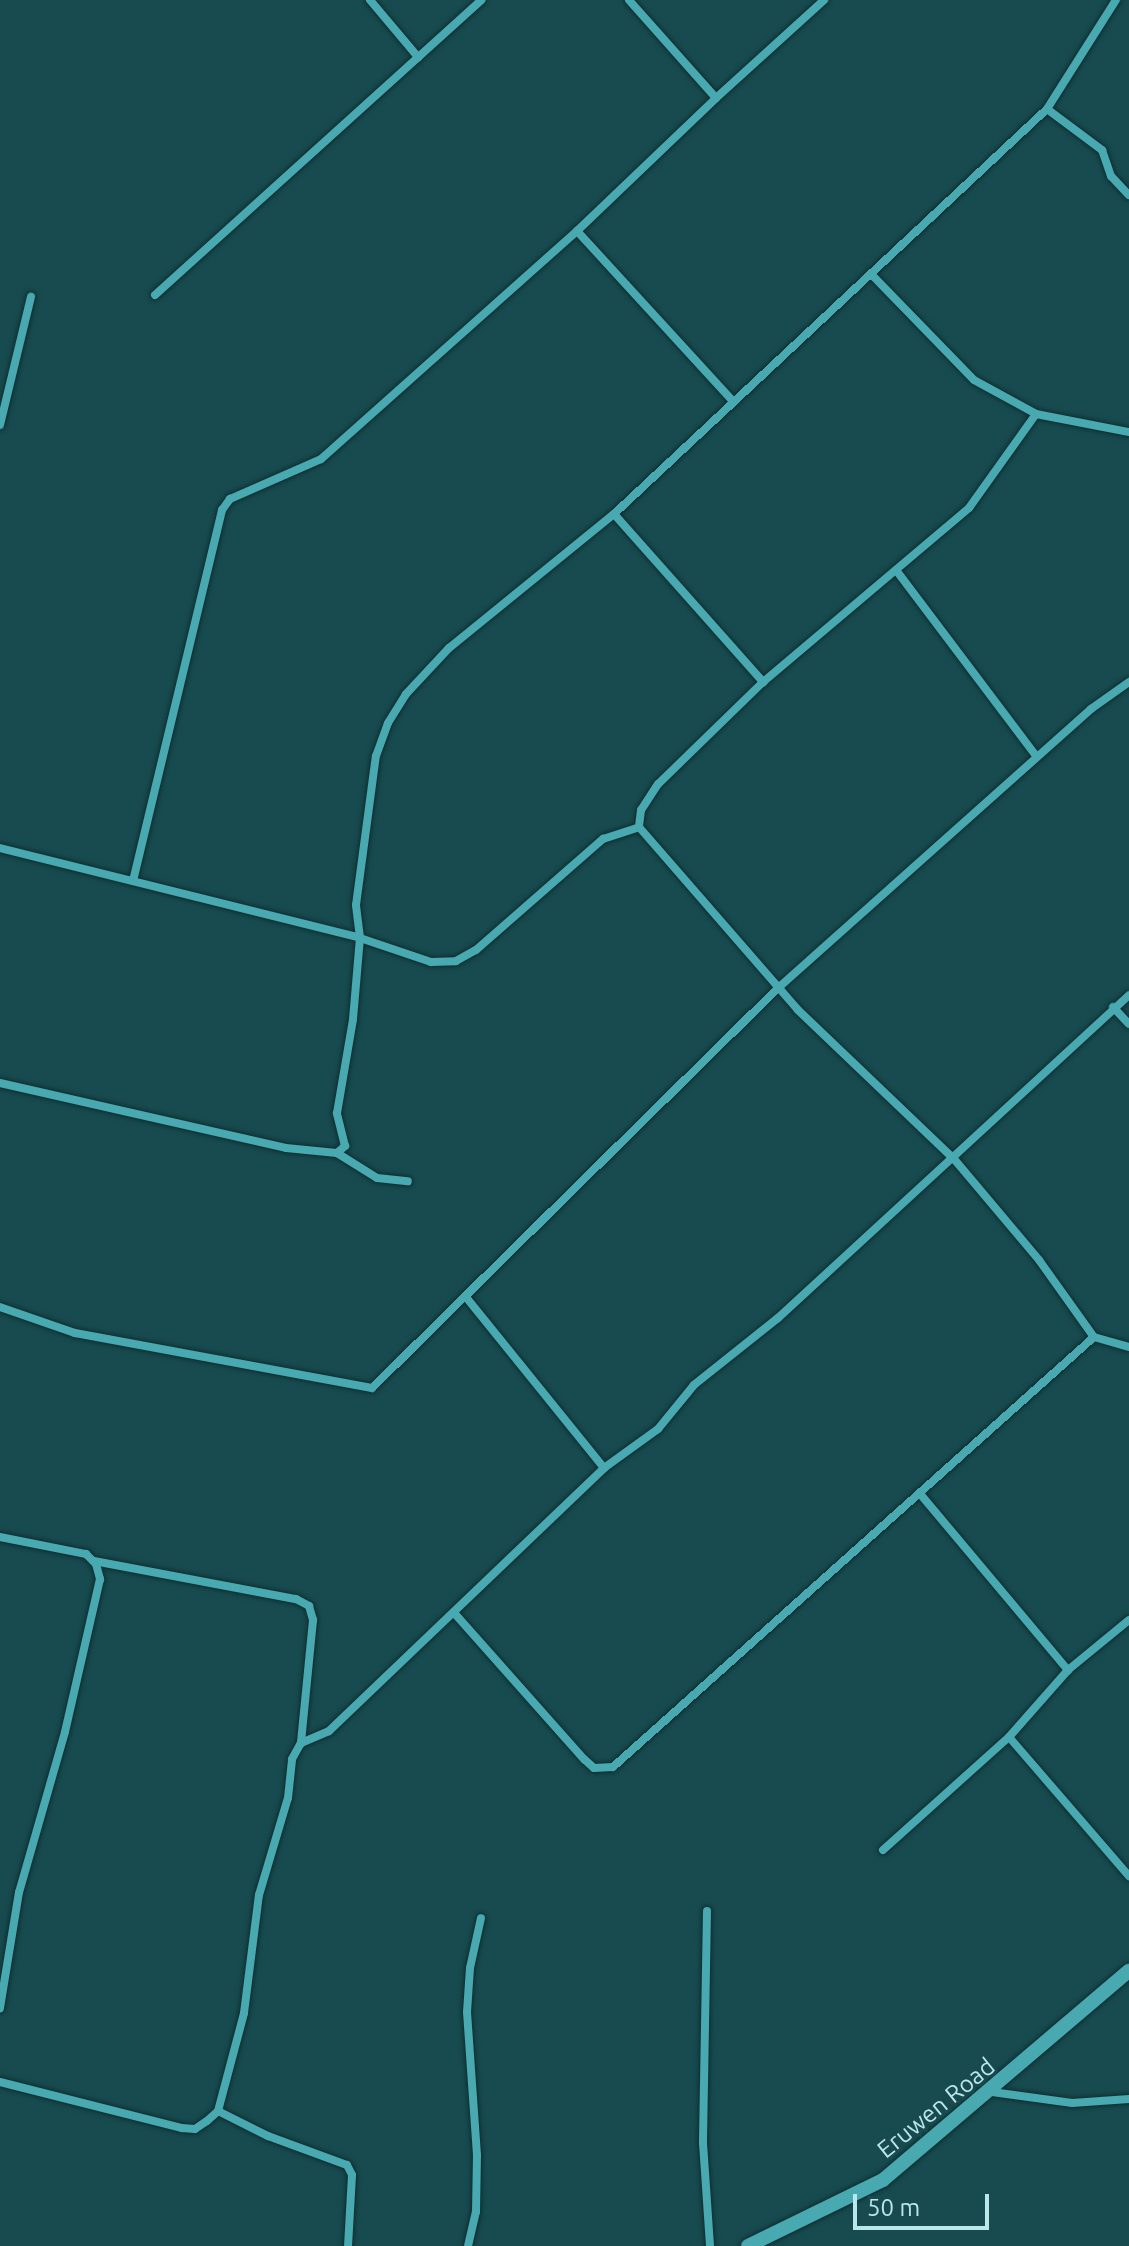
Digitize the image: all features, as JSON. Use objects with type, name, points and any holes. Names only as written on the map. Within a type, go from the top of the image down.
[{"type":"street","points":[[370,0],[418,57]]},
{"type":"street","points":[[155,295],[481,0]]},
{"type":"street","points":[[629,0],[716,98]]},
{"type":"street","points":[[133,881],[222,510],[244,490],[321,459],[577,231],[824,0]]},
{"type":"street","points":[[337,1153],[345,1146],[337,1113],[360,938],[356,905],[376,756],[388,723],[406,694],[449,648],[614,514],[1047,109],[1116,0]]},
{"type":"street","points":[[1047,109],[1102,150],[1117,186],[1129,195]]},
{"type":"street","points":[[577,231],[733,401]]},
{"type":"street","points":[[872,275],[974,380],[1036,414],[1129,432]]},
{"type":"street","points":[[0,425],[31,297]]},
{"type":"street","points":[[1036,414],[969,508],[763,682],[658,784],[641,810],[639,827],[778,988],[954,1159],[1039,1260],[1094,1337],[1129,1347]]},
{"type":"street","points":[[614,514],[763,682]]},
{"type":"street","points":[[896,570],[1037,757]]},
{"type":"street","points":[[0,1307],[75,1333],[359,1389],[372,1388],[778,988],[1037,757],[1129,682]]},
{"type":"street","points":[[0,848],[360,938],[431,962],[456,961],[476,950],[603,839],[639,827]]},
{"type":"street","points":[[301,1743],[329,1731],[456,1615],[473,1589],[604,1468],[658,1429],[702,1377],[778,1318],[954,1159],[1009,1100],[1129,995]]},
{"type":"street","points":[[1113,1007],[1129,1024]]},
{"type":"street","points":[[0,1083],[286,1148],[337,1153],[377,1178],[408,1181]]},
{"type":"street","points":[[466,1297],[604,1468]]},
{"type":"street","points":[[456,1615],[584,1759],[594,1768],[613,1767],[921,1495],[1094,1337]]},
{"type":"street","points":[[921,1495],[1068,1670]]},
{"type":"street","points":[[0,1537],[86,1554],[93,1561],[100,1579],[19,1892],[0,2008]]},
{"type":"street","points":[[0,2082],[182,2128],[195,2129],[218,2111],[251,1981],[259,1895],[288,1798],[292,1759],[301,1743],[313,1620],[309,1606],[296,1599],[93,1561]]},
{"type":"street","points":[[883,1850],[1009,1737],[1068,1670],[1129,1620]]},
{"type":"street","points":[[1009,1737],[1129,1876]]},
{"type":"street","points":[[707,1911],[703,2143],[710,2246]]},
{"type":"street","points":[[468,2246],[476,2212],[477,2155],[467,2012],[470,1968],[481,1918]]},
{"type":"street","name":"Eruwen Road","points":[[748,2246],[883,2180],[992,2092],[1129,1971]]},
{"type":"street","points":[[992,2092],[1072,2103],[1129,2099]]},
{"type":"street","points":[[218,2111],[268,2136],[347,2165],[352,2175],[348,2246]]}]
